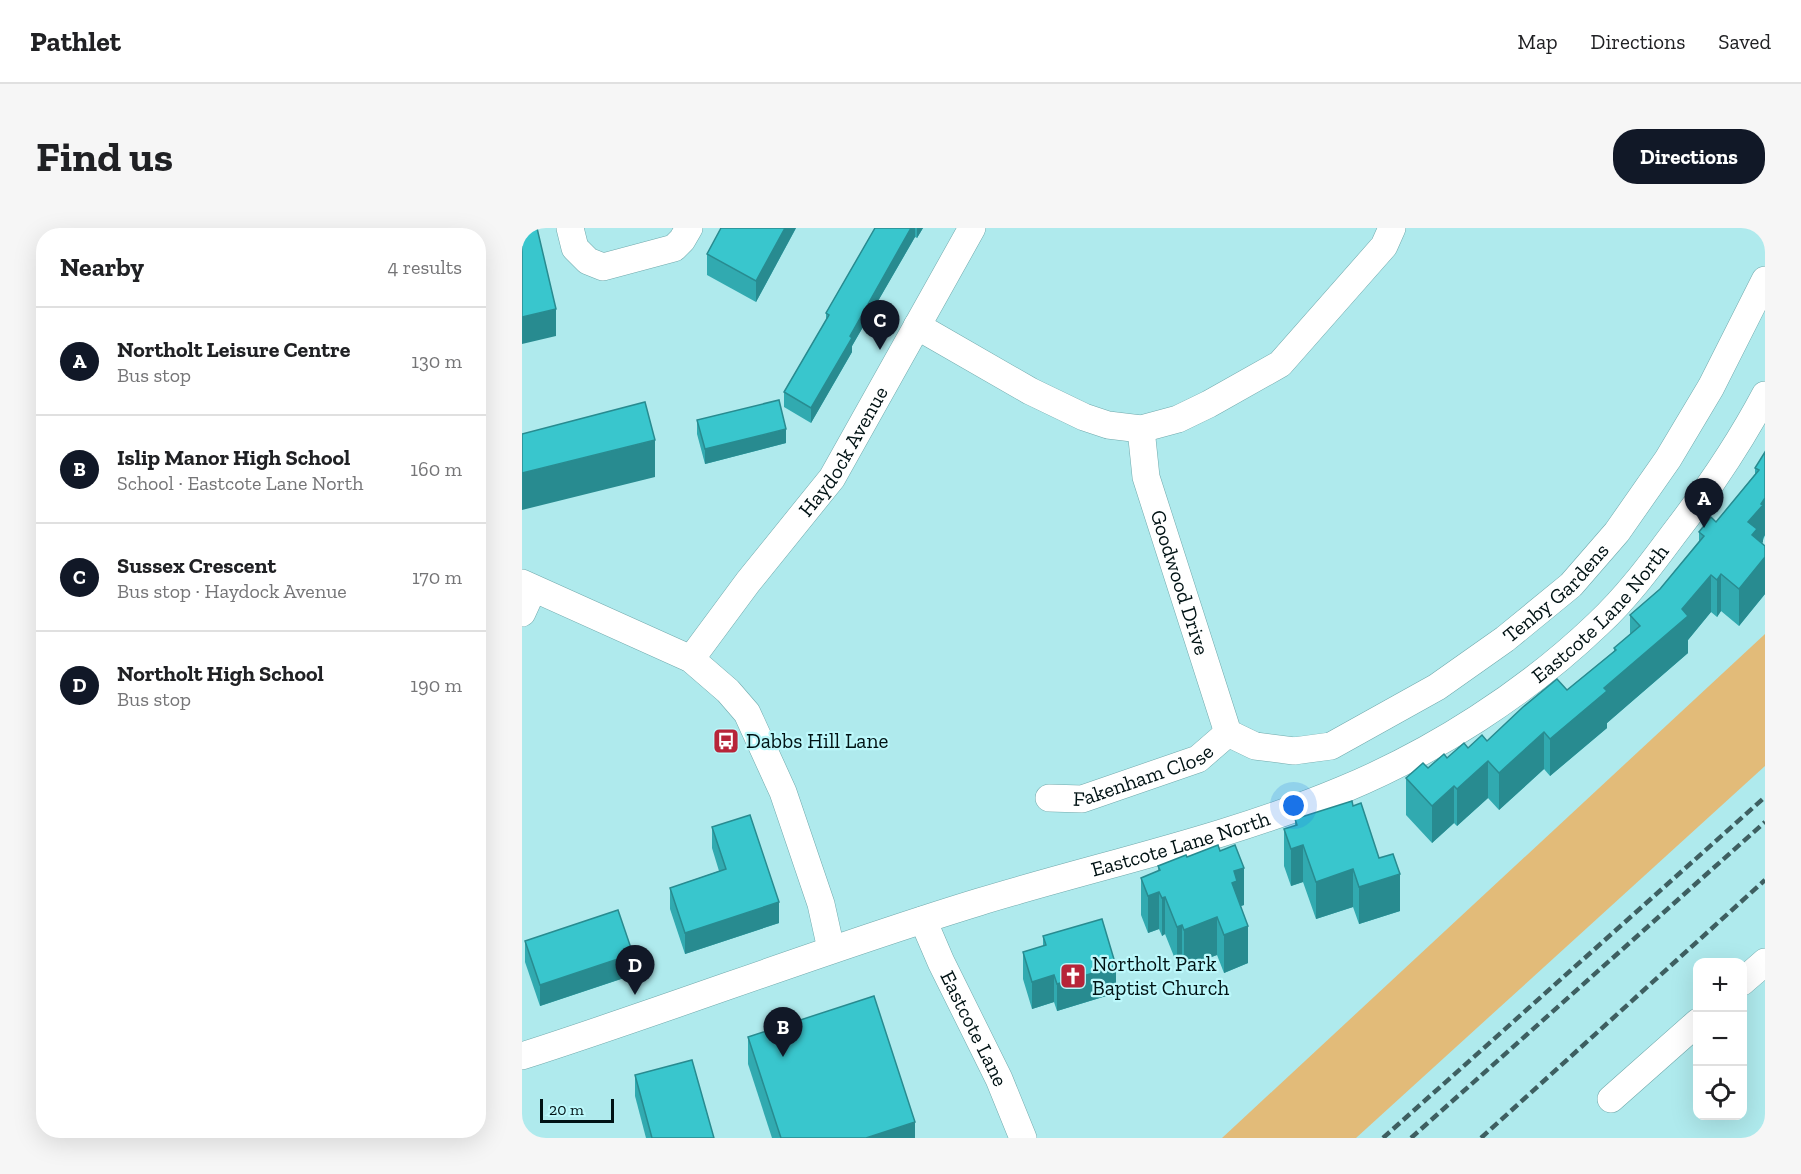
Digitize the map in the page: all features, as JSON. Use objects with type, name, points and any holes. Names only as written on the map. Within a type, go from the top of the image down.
[{"type":"street","points":[[570,228],[575,248],[588,261],[603,267],[674,248],[689,228]]},
{"type":"street","name":"Haydock Avenue","points":[[691,659],[748,582],[832,478],[972,228]]},
{"type":"street","points":[[917,326],[1030,391],[1084,417],[1108,425],[1141,429],[1178,418],[1209,404],[1280,364],[1384,246],[1392,228]]},
{"type":"street","name":"Tenby Gardens","points":[[1228,733],[1255,746],[1294,751],[1331,746],[1437,687],[1505,639],[1571,585],[1617,532],[1668,459],[1711,387],[1765,280]]},
{"type":"street","name":"Eastcote Lane North","points":[[522,1056],[630,1021],[831,949],[1244,826],[1339,792],[1438,743],[1534,680],[1599,623],[1648,569],[1694,508],[1751,421],[1765,395]]},
{"type":"street","name":"Goodwood Drive","points":[[1141,429],[1146,477],[1228,733]]},
{"type":"street","points":[[522,613],[528,586],[691,659],[728,692],[747,713],[783,792],[821,903],[831,949]]},
{"type":"street","name":"Fakenham Close","points":[[1049,798],[1082,799],[1198,759],[1228,733]]},
{"type":"street","name":"Eastcote Lane","points":[[923,920],[941,962],[999,1079],[1023,1138]]},
{"type":"street","points":[[1747,978],[1765,962]]},
{"type":"street","points":[[1611,1099],[1693,1026]]},
{"type":"shaded area","points":[[1765,634],[1765,766],[1356,1138],[1222,1138]]},
{"type":"building","points":[[522,228],[537,228],[556,309],[522,317]]},
{"type":"building","points":[[721,228],[785,228],[756,281],[707,254]]},
{"type":"building","points":[[875,228],[911,228],[850,336],[852,338],[811,408],[784,392],[829,315],[826,313]]},
{"type":"building","points":[[779,400],[786,429],[705,449],[697,420]]},
{"type":"building","points":[[645,402],[655,440],[522,473],[522,434]]},
{"type":"building","points":[[1765,452],[1765,498],[1761,504],[1763,505],[1748,522],[1757,529],[1752,535],[1765,546],[1765,557],[1739,589],[1721,574],[1717,580],[1711,575],[1682,609],[1688,616],[1604,688],[1607,691],[1550,739],[1544,732],[1499,773],[1488,761],[1457,789],[1454,786],[1432,806],[1406,778],[1423,763],[1428,768],[1444,754],[1447,758],[1464,743],[1468,748],[1482,735],[1487,741],[1557,679],[1567,690],[1616,650],[1614,648],[1640,626],[1630,615],[1660,589],[1704,536],[1699,532],[1711,517],[1716,522],[1759,470],[1755,468]]},
{"type":"building","points":[[1352,801],[1353,806],[1361,803],[1379,858],[1393,854],[1400,874],[1359,887],[1353,869],[1316,882],[1303,845],[1291,849],[1284,829],[1297,825],[1295,819]]},
{"type":"building","points":[[750,815],[779,902],[685,933],[670,888],[726,869],[712,827]]},
{"type":"building","points":[[1218,845],[1220,851],[1235,845],[1244,868],[1234,871],[1237,881],[1232,883],[1248,926],[1224,935],[1217,917],[1184,930],[1182,925],[1177,927],[1165,897],[1162,898],[1159,892],[1148,896],[1141,878],[1160,870],[1158,866]]},
{"type":"building","points":[[618,910],[633,954],[540,985],[525,941]]},
{"type":"building","points":[[1102,919],[1116,966],[1057,984],[1054,975],[1032,982],[1023,952],[1046,945],[1043,936]]},
{"type":"building","points":[[874,996],[915,1122],[866,1138],[781,1138],[748,1037]]},
{"type":"building","points":[[692,1060],[714,1138],[652,1138],[635,1075]]},
{"type":"railway","points":[[1383,1138],[1765,797]]},
{"type":"railway","points":[[1411,1138],[1765,822]]},
{"type":"railway","points":[[1481,1138],[1765,880]]},
{"type":"place","name":"Sussex Crescent","points":[[880,350]]},
{"type":"place","name":"Northolt Leisure Centre","points":[[1704,528]]},
{"type":"place","name":"Dabbs Hill Lane","points":[[726,741]]},
{"type":"place","name":"Northolt Park Baptist Church","points":[[1073,976]]},
{"type":"place","name":"Northolt High School","points":[[635,995]]},
{"type":"place","name":"Islip Manor High School","points":[[783,1057]]}]
